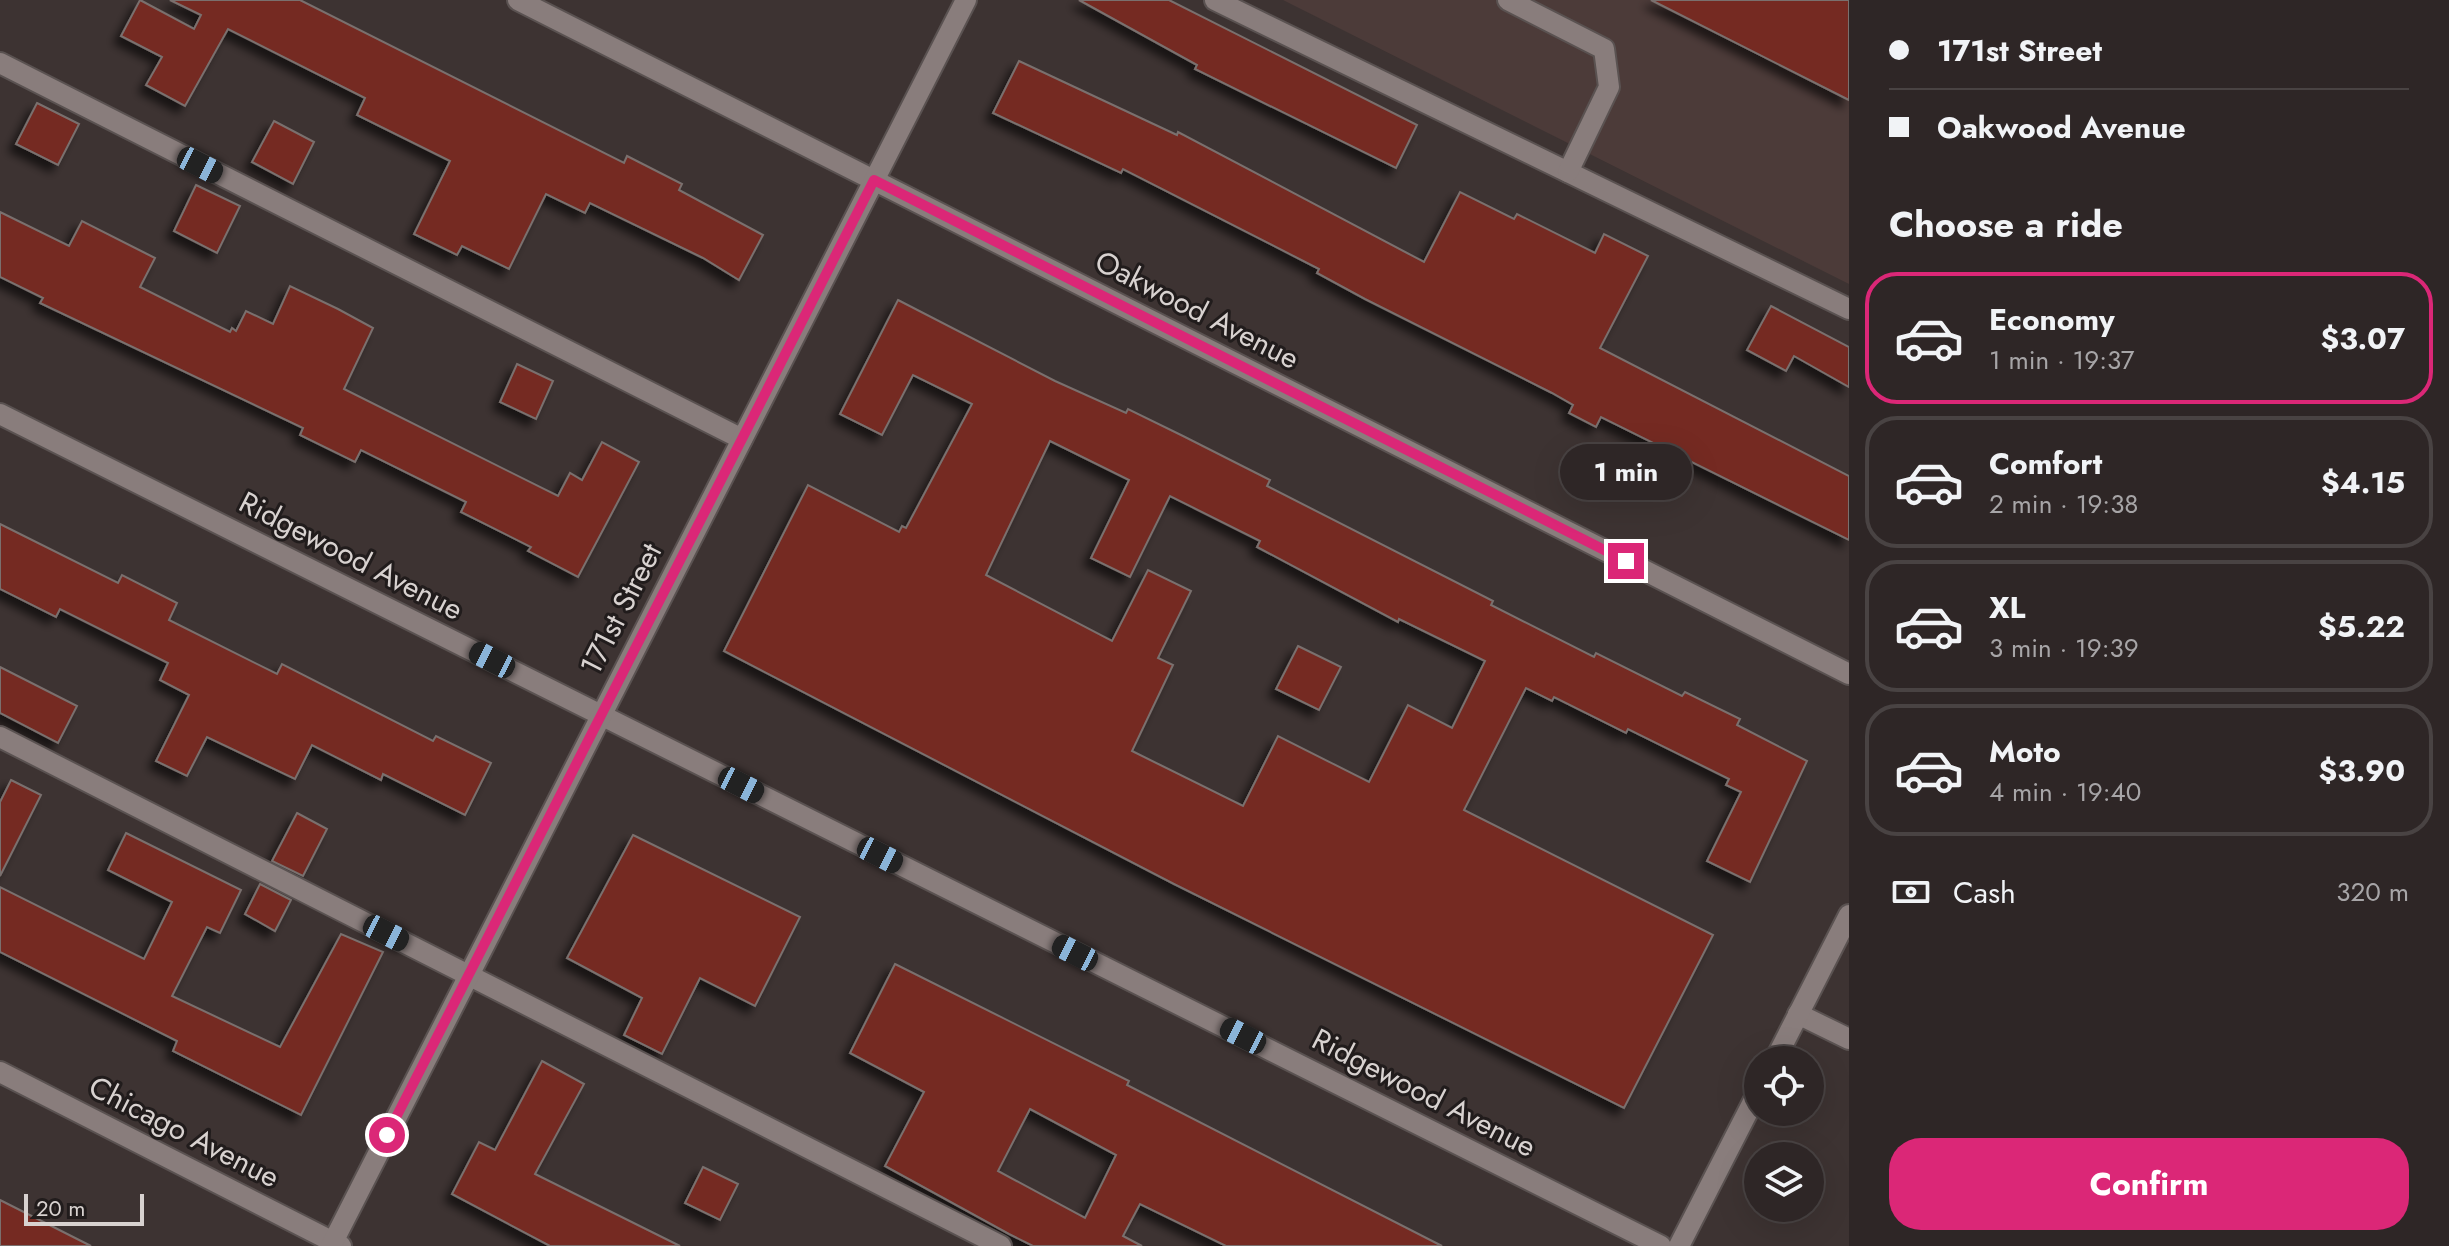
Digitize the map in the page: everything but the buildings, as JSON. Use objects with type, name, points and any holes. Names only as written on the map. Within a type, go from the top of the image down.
[{"type":"street","name":"Oakwood Avenue","points":[[518,0],[1849,674]]},
{"type":"street","name":"171st Street","points":[[335,1245],[469,975],[966,0]]},
{"type":"street","points":[[1215,0],[1849,309]]},
{"type":"street","points":[[1508,0],[1604,49],[1609,87],[1568,172]]},
{"type":"street","points":[[0,63],[742,439]]},
{"type":"street","name":"Ridgewood Avenue","points":[[0,414],[1661,1246]]},
{"type":"street","points":[[0,737],[1001,1246]]},
{"type":"street","points":[[1782,1046],[1849,915]]},
{"type":"street","points":[[1798,1014],[1849,1039]]},
{"type":"street","name":"Chicago Avenue","points":[[0,1072],[335,1245]]},
{"type":"street","points":[[1679,1246],[1744,1119]]},
{"type":"shaded area","points":[[1283,0],[1849,0],[1849,284]]},
{"type":"route","points":[[387,1135],[874,180],[1626,561]]}]
